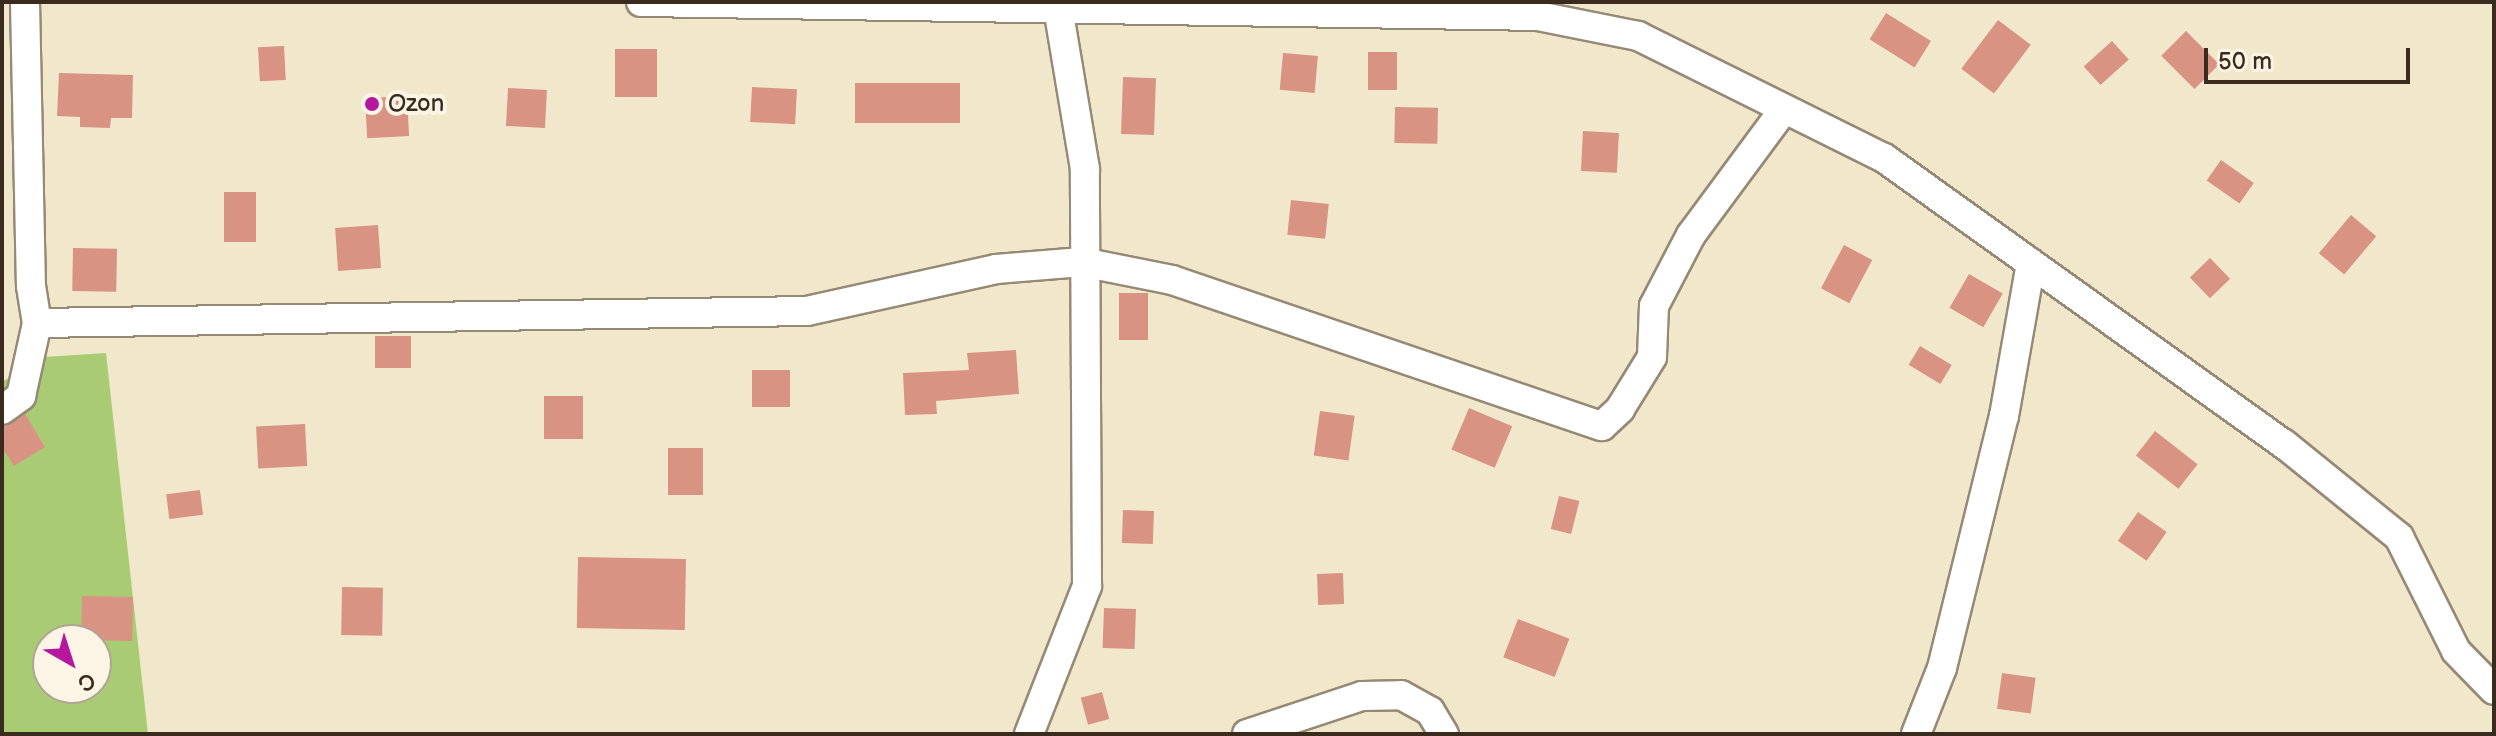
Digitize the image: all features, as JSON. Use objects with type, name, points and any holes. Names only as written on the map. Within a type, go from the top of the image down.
[{"type":"street","points":[[2,410],[21,396],[37,323],[31,286],[25,2]]},
{"type":"street","points":[[641,2],[1538,16],[1638,36],[1782,112],[1884,158],[2284,444],[2399,537],[2456,651],[2494,690]]},
{"type":"street","points":[[1029,734],[1087,586],[1082,262],[1085,169],[1058,7]]},
{"type":"street","points":[[37,323],[807,311],[996,269],[1082,262],[1172,280],[1602,426],[1620,409],[1652,357],[1654,306],[1691,235],[1782,112]]},
{"type":"street","points":[[1916,734],[1942,668],[2000,431],[2031,263]]},
{"type":"street","points":[[1247,734],[1362,696],[1401,695],[1430,711],[1444,734]]},
{"type":"green space","points":[[106,353],[148,734],[2,734],[2,382],[44,357]]},
{"type":"building","points":[[1886,13],[1931,41],[1915,67],[1870,39]]},
{"type":"building","points":[[1998,20],[2031,45],[1994,93],[1961,69]]},
{"type":"building","points":[[2186,31],[2219,64],[2194,89],[2161,56]]},
{"type":"building","points":[[2112,41],[2129,60],[2100,85],[2084,66]]},
{"type":"building","points":[[284,46],[286,80],[260,81],[258,47]]},
{"type":"building","points":[[615,49],[657,49],[657,97],[615,97]]},
{"type":"building","points":[[1368,52],[1397,52],[1397,90],[1368,90]]},
{"type":"building","points":[[1283,53],[1318,56],[1315,93],[1280,90]]},
{"type":"building","points":[[59,73],[133,75],[132,118],[111,118],[110,128],[80,127],[80,117],[57,116]]},
{"type":"building","points":[[1123,77],[1156,78],[1154,135],[1121,134]]},
{"type":"building","points":[[855,83],[960,83],[960,123],[855,123]]},
{"type":"building","points":[[752,87],[797,89],[795,124],[750,122]]},
{"type":"building","points":[[508,88],[547,90],[545,128],[506,126]]},
{"type":"building","points":[[407,96],[409,136],[367,138],[365,98]]},
{"type":"building","points":[[1395,107],[1438,108],[1437,144],[1394,143]]},
{"type":"building","points":[[1583,131],[1619,133],[1617,173],[1581,171]]},
{"type":"building","points":[[2221,160],[2254,183],[2239,203],[2207,180]]},
{"type":"building","points":[[224,192],[256,192],[256,242],[224,242]]},
{"type":"building","points":[[1291,200],[1329,204],[1325,239],[1287,235]]},
{"type":"building","points":[[2351,215],[2376,236],[2344,275],[2319,253]]},
{"type":"building","points":[[378,225],[381,268],[338,271],[335,228]]},
{"type":"building","points":[[1844,245],[1872,260],[1849,303],[1821,288]]},
{"type":"building","points":[[73,248],[117,249],[116,292],[72,291]]},
{"type":"building","points":[[2210,258],[2230,279],[2210,298],[2190,277]]},
{"type":"building","points":[[1969,274],[2003,293],[1983,327],[1950,308]]},
{"type":"building","points":[[1119,293],[1148,293],[1148,340],[1119,340]]},
{"type":"building","points":[[375,336],[411,336],[411,368],[375,368]]},
{"type":"building","points":[[1920,346],[1952,365],[1940,384],[1909,365]]},
{"type":"building","points":[[1016,350],[1019,394],[936,401],[937,414],[905,415],[903,373],[969,370],[967,353]]},
{"type":"building","points":[[752,370],[790,370],[790,407],[752,407]]},
{"type":"building","points":[[544,396],[583,396],[583,439],[544,439]]},
{"type":"building","points":[[1469,408],[1512,426],[1495,468],[1451,449]]},
{"type":"building","points":[[1320,411],[1355,416],[1348,460],[1314,456]]},
{"type":"building","points":[[25,414],[45,447],[14,466],[2,447],[2,428]]},
{"type":"building","points":[[305,424],[307,466],[258,469],[256,427]]},
{"type":"building","points":[[2155,431],[2198,464],[2178,489],[2136,455]]},
{"type":"building","points":[[668,448],[703,448],[703,495],[668,495]]},
{"type":"building","points":[[200,490],[203,515],[169,519],[166,494]]},
{"type":"building","points":[[1559,496],[1579,501],[1571,534],[1551,529]]},
{"type":"building","points":[[1123,510],[1154,511],[1153,544],[1122,543]]},
{"type":"building","points":[[2138,512],[2167,532],[2147,561],[2118,541]]},
{"type":"building","points":[[578,557],[686,559],[685,630],[577,628]]},
{"type":"building","points":[[1343,573],[1344,604],[1318,605],[1317,574]]},
{"type":"building","points":[[342,587],[383,588],[382,636],[341,635]]},
{"type":"building","points":[[82,596],[133,597],[132,641],[112,641],[112,624],[82,624]]},
{"type":"building","points":[[1104,608],[1136,609],[1135,649],[1103,648]]},
{"type":"building","points":[[1518,619],[1569,639],[1555,677],[1503,657]]},
{"type":"building","points":[[2002,673],[2036,678],[2031,713],[1997,709]]},
{"type":"building","points":[[1102,692],[1109,719],[1088,725],[1081,698]]},
{"type":"place","name":"Ozon","points":[[372,104]]}]
